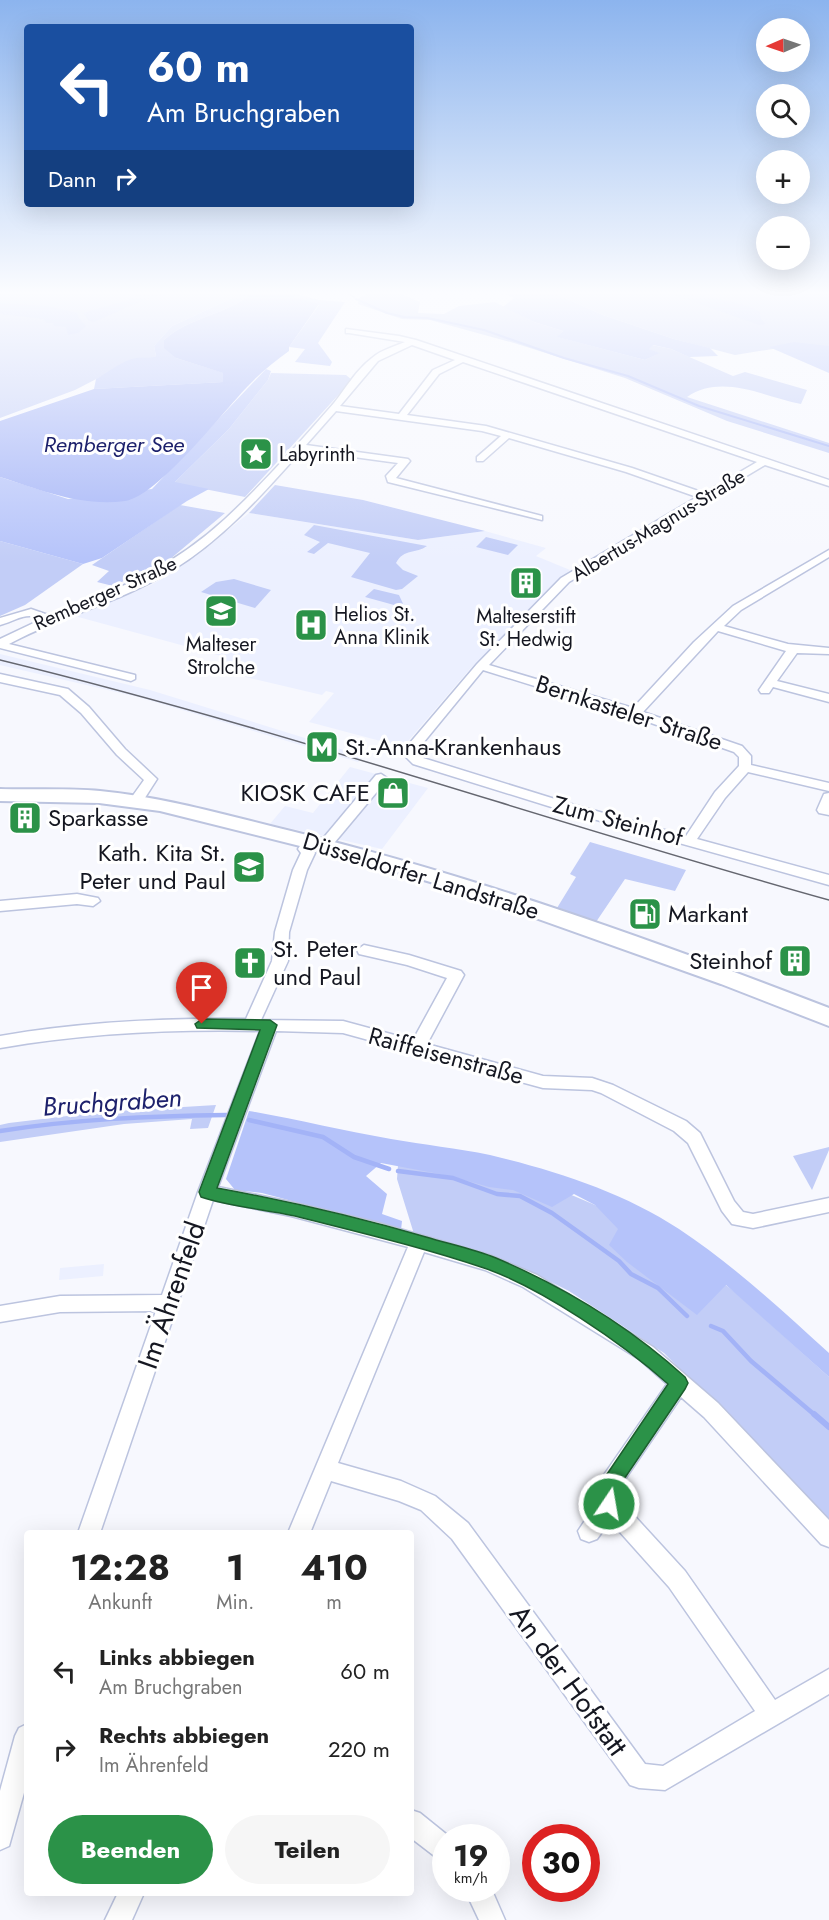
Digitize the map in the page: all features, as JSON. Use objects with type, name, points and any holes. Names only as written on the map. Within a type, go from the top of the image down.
[{"type":"main road","name":"Düsseldorfer Landstraße","points":[[1,798],[136,801],[191,811],[318,843],[465,885],[729,978],[829,1017]]},
{"type":"street","name":"Remberger Straße","points":[[3,643],[49,619],[143,581],[186,556],[219,530],[335,408],[354,384]]},
{"type":"street","points":[[402,416],[427,384]]},
{"type":"street","points":[[537,384],[829,483]]},
{"type":"street","points":[[335,408],[461,423],[629,470],[705,497]]},
{"type":"street","points":[[480,459],[508,435]]},
{"type":"street","points":[[298,447],[405,461],[391,476],[391,480],[538,518]]},
{"type":"street","name":"Albertus-Magnus-Straße","points":[[410,755],[413,747],[453,697],[565,580],[766,460]]},
{"type":"street","points":[[635,713],[715,627],[737,608],[829,553]]},
{"type":"street","points":[[0,622],[27,611],[39,612],[49,619]]},
{"type":"street","points":[[715,627],[794,648],[818,653],[829,651]]},
{"type":"street","points":[[3,643],[131,676]]},
{"type":"street","points":[[794,648],[767,687],[829,698]]},
{"type":"street","name":"Bernkasteler Straße","points":[[481,666],[635,713],[738,749],[745,756],[746,767],[720,795],[689,841]]},
{"type":"street","points":[[0,678],[64,692],[73,699],[121,752],[151,779],[136,801]]},
{"type":"street","name":"Zum Steinhof","points":[[410,755],[418,761],[566,807],[829,880]]},
{"type":"street","points":[[746,767],[829,787]]},
{"type":"street","points":[[250,1024],[280,961],[282,932],[300,870],[308,853],[305,849],[318,843],[381,778]]},
{"type":"street","points":[[829,797],[824,810],[829,812]]},
{"type":"street","points":[[0,906],[77,899],[93,901]]},
{"type":"street","points":[[364,950],[409,960],[456,975],[417,1047]]},
{"type":"street","name":"Raiffeisenstraße","points":[[0,1042],[34,1036],[142,1026],[250,1024],[343,1027],[543,1082],[592,1084],[608,1089],[680,1126],[694,1138],[728,1206],[738,1219],[753,1221],[829,1205]]},
{"type":"street","name":"Im Ährenfeld","points":[[90,1530],[207,1192],[270,1025]]},
{"type":"street","points":[[207,1192],[291,1209],[379,1231],[489,1263],[530,1281],[646,1353],[711,1410],[829,1536]]},
{"type":"street","points":[[300,1530],[418,1244]]},
{"type":"street","points":[[0,1314],[60,1304],[169,1303]]},
{"type":"street","points":[[679,1383],[606,1489],[609,1504],[678,1579],[772,1715]]},
{"type":"street","name":"An der Hofstatt","points":[[325,1469],[401,1491],[428,1503],[460,1531],[639,1776],[665,1778],[829,1681]]},
{"type":"street","points":[[589,1531],[609,1504]]},
{"type":"street","points":[[0,1838],[24,1747]]},
{"type":"street","points":[[414,1824],[432,1838]]},
{"type":"street","points":[[118,1920],[130,1896]]},
{"type":"street","points":[[484,1902],[492,1920]]},
{"type":"shaded area","points":[[0,384],[87,384],[75,390],[0,418]]},
{"type":"shaded area","points":[[95,384],[194,384],[94,389]]},
{"type":"shaded area","points":[[252,384],[265,384],[229,429],[175,482],[209,489],[187,501],[102,558],[83,564],[0,541],[0,477],[68,499],[152,489]]},
{"type":"shaded area","points":[[265,384],[349,384],[245,497],[174,483],[229,429]]},
{"type":"shaded area","points":[[638,384],[785,384],[807,390],[801,404],[729,387],[700,390],[687,397],[829,443],[829,453],[727,421]]},
{"type":"shaded area","points":[[275,485],[363,500],[485,531],[418,540],[249,513]]},
{"type":"shaded area","points":[[180,505],[225,513],[169,560],[113,586],[97,582],[109,571],[92,565]]},
{"type":"shaded area","name":"Helios St. Anna Klinik","points":[[249,513],[418,540],[485,531],[546,548],[536,556],[570,570],[470,669],[403,747],[309,722],[334,693],[326,691],[322,695],[212,669],[225,657],[71,615],[149,586],[180,569],[178,567]]},
{"type":"shaded area","points":[[314,525],[427,546],[406,553],[396,563],[403,570],[418,576],[402,589],[396,590],[351,577],[370,553],[328,543],[314,554],[307,552],[320,542],[304,535]]},
{"type":"shaded area","points":[[486,537],[518,545],[508,555],[476,547]]},
{"type":"shaded area","points":[[0,541],[83,564],[25,605],[0,616]]},
{"type":"shaded area","points":[[234,579],[271,590],[255,608],[201,592],[216,582]]},
{"type":"shaded area","points":[[374,589],[399,595],[405,608],[365,597]]},
{"type":"shaded area","points":[[0,654],[150,690],[363,756],[358,762],[138,697],[0,665]]},
{"type":"shaded area","points":[[350,767],[428,788],[382,849],[270,824],[285,806],[313,813]]},
{"type":"shaded area","points":[[590,842],[686,870],[675,891],[625,879],[596,922],[557,908],[576,877],[570,874]]},
{"type":"shaded area","points":[[216,1105],[208,1128],[190,1129],[192,1119],[124,1124],[0,1142],[0,1125],[9,1123],[101,1112]]},
{"type":"shaded area","points":[[249,1111],[373,1136],[490,1155],[563,1175],[635,1204],[699,1243],[738,1272],[793,1320],[829,1353],[829,1377],[726,1285],[697,1315],[627,1262],[609,1245],[618,1229],[595,1205],[574,1194],[552,1207],[513,1190],[489,1187],[450,1176],[381,1163],[366,1176],[387,1194],[382,1214],[402,1221],[401,1230],[262,1193],[235,1190],[226,1179]]},
{"type":"shaded area","points":[[829,1147],[829,1150],[812,1190],[793,1156]]},
{"type":"shaded area","points":[[399,1152],[527,1176],[595,1205],[697,1263],[736,1293],[829,1377],[829,1523],[664,1353],[569,1291],[529,1271],[414,1234],[397,1179]]},
{"type":"shaded area","points":[[104,1264],[103,1276],[59,1280],[60,1268]]},
{"type":"water","name":"Remberger See","points":[[194,384],[251,384],[171,470],[138,496],[125,501],[93,502],[61,496],[0,477],[0,421],[94,389]]},
{"type":"waterway","points":[[646,384],[699,406],[829,446]]},
{"type":"waterway","name":"Bruchgraben","points":[[0,1131],[113,1119],[227,1115]]},
{"type":"waterway","name":"Bruchgraben","points":[[249,1120],[323,1137],[354,1157],[389,1169]]},
{"type":"waterway","name":"Bruchgraben","points":[[398,1171],[453,1178],[497,1194],[520,1196],[552,1213],[619,1261],[631,1274],[658,1288],[687,1316]]},
{"type":"waterway","name":"Bruchgraben","points":[[711,1326],[723,1331],[751,1361],[816,1416]]},
{"type":"waterway","name":"Bruchgraben","points":[[814,1414],[829,1427]]},
{"type":"tram line","points":[[0,660],[208,715],[829,900]]},
{"type":"place","name":"Labyrinth","points":[[256,454]]},
{"type":"place","name":"Malteserstift St. Hedwig","points":[[526,583]]},
{"type":"place","name":"Malteser Strolche","points":[[221,611]]},
{"type":"place","name":"Helios St. Anna Klinik","points":[[311,625]]},
{"type":"place","name":"St.-Anna-Krankenhaus","points":[[322,747]]},
{"type":"place","name":"KIOSK CAFE","points":[[393,793]]},
{"type":"place","name":"Sparkasse","points":[[25,818]]},
{"type":"place","name":"Kath. Kita St. Peter und Paul","points":[[249,867]]},
{"type":"place","name":"Markant","points":[[645,914]]},
{"type":"place","name":"Steinhof","points":[[795,961]]},
{"type":"place","name":"St. Peter und Paul","points":[[250,963]]},
{"type":"route","points":[[202,1024],[270,1025],[207,1192],[291,1209],[379,1231],[489,1263],[530,1281],[568,1303],[646,1353],[679,1383],[606,1489],[609,1504]]}]
